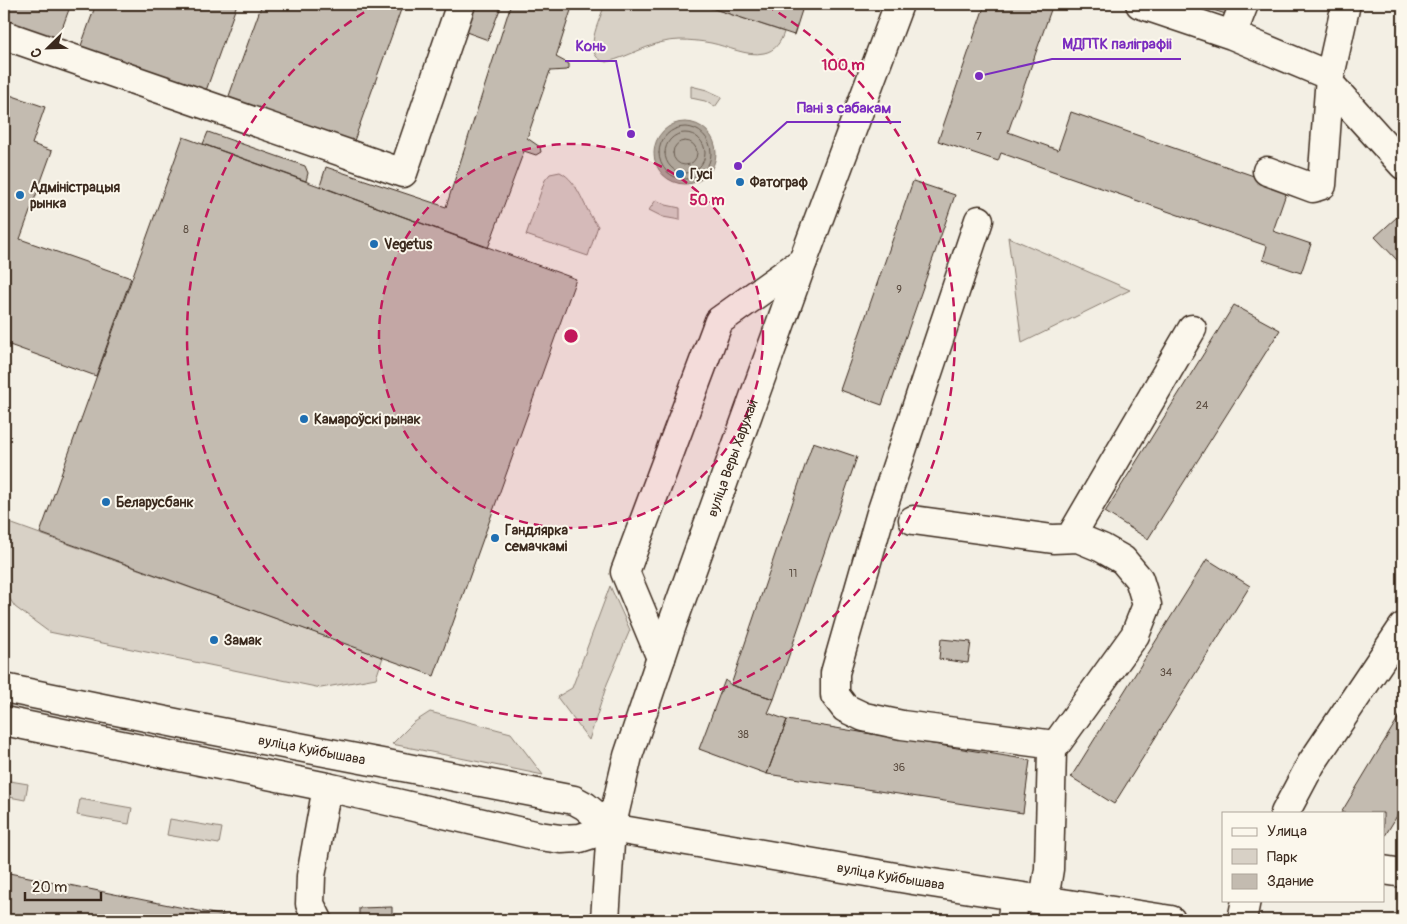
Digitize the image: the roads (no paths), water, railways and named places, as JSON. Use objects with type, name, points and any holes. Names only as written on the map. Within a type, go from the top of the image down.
[{"type":"main road","points":[[4,35],[403,173],[462,4]]},
{"type":"main road","name":"вуліца Веры Харужай","points":[[605,920],[611,828],[628,756],[660,658],[803,261],[899,4]]},
{"type":"main road","points":[[1140,4],[1232,35],[1330,80],[1399,154]]},
{"type":"main road","points":[[1232,35],[1244,4]]},
{"type":"main road","points":[[1267,170],[1313,188],[1322,184],[1330,80],[1346,4]]},
{"type":"main road","points":[[979,220],[880,516],[834,672],[835,695],[845,708],[864,717],[902,725],[1055,745]]},
{"type":"main road","points":[[660,658],[625,572],[719,321],[803,261]]},
{"type":"main road","points":[[1070,538],[1192,330]]},
{"type":"main road","points":[[913,520],[1053,540],[1078,538],[1102,548],[1122,560],[1139,579],[1147,605],[1135,635],[1052,750],[1049,869],[1044,900]]},
{"type":"main road","points":[[1286,812],[1311,764],[1403,627]]},
{"type":"main road","name":"вуліца Куйбышава","points":[[4,688],[574,800],[585,806],[611,828],[1013,908],[1044,900],[1171,920]]},
{"type":"main road","name":"вуліца Куйбышава","points":[[4,721],[327,786],[539,836],[561,839],[580,838],[611,828]]},
{"type":"main road","points":[[318,920],[310,904],[311,876],[327,786]]},
{"type":"main road","points":[[1384,870],[1403,873]]},
{"type":"main road","points":[[1242,920],[1246,902]]},
{"type":"water","points":[[679,122],[691,122],[707,131],[714,141],[716,153],[714,165],[707,175],[691,184],[679,184],[668,179],[659,170],[654,159],[654,147],[659,136],[668,127]]},
{"type":"place","name":"МДПТК паліграфіі","points":[[979,76]]},
{"type":"place","name":"Конь","points":[[631,134]]},
{"type":"place","name":"Пані з сабакам","points":[[738,166]]},
{"type":"place","name":"Гусі","points":[[680,174]]},
{"type":"place","name":"Фатограф","points":[[740,182]]},
{"type":"place","name":"Адміністрацыя рынка","points":[[20,195]]},
{"type":"place","name":"Vegetus","points":[[374,244]]},
{"type":"place","name":"Камароўскі рынак","points":[[304,419]]},
{"type":"place","name":"Беларусбанк","points":[[106,502]]},
{"type":"place","name":"Гандлярка семачкамі","points":[[495,538]]},
{"type":"place","name":"Замак","points":[[214,640]]}]
